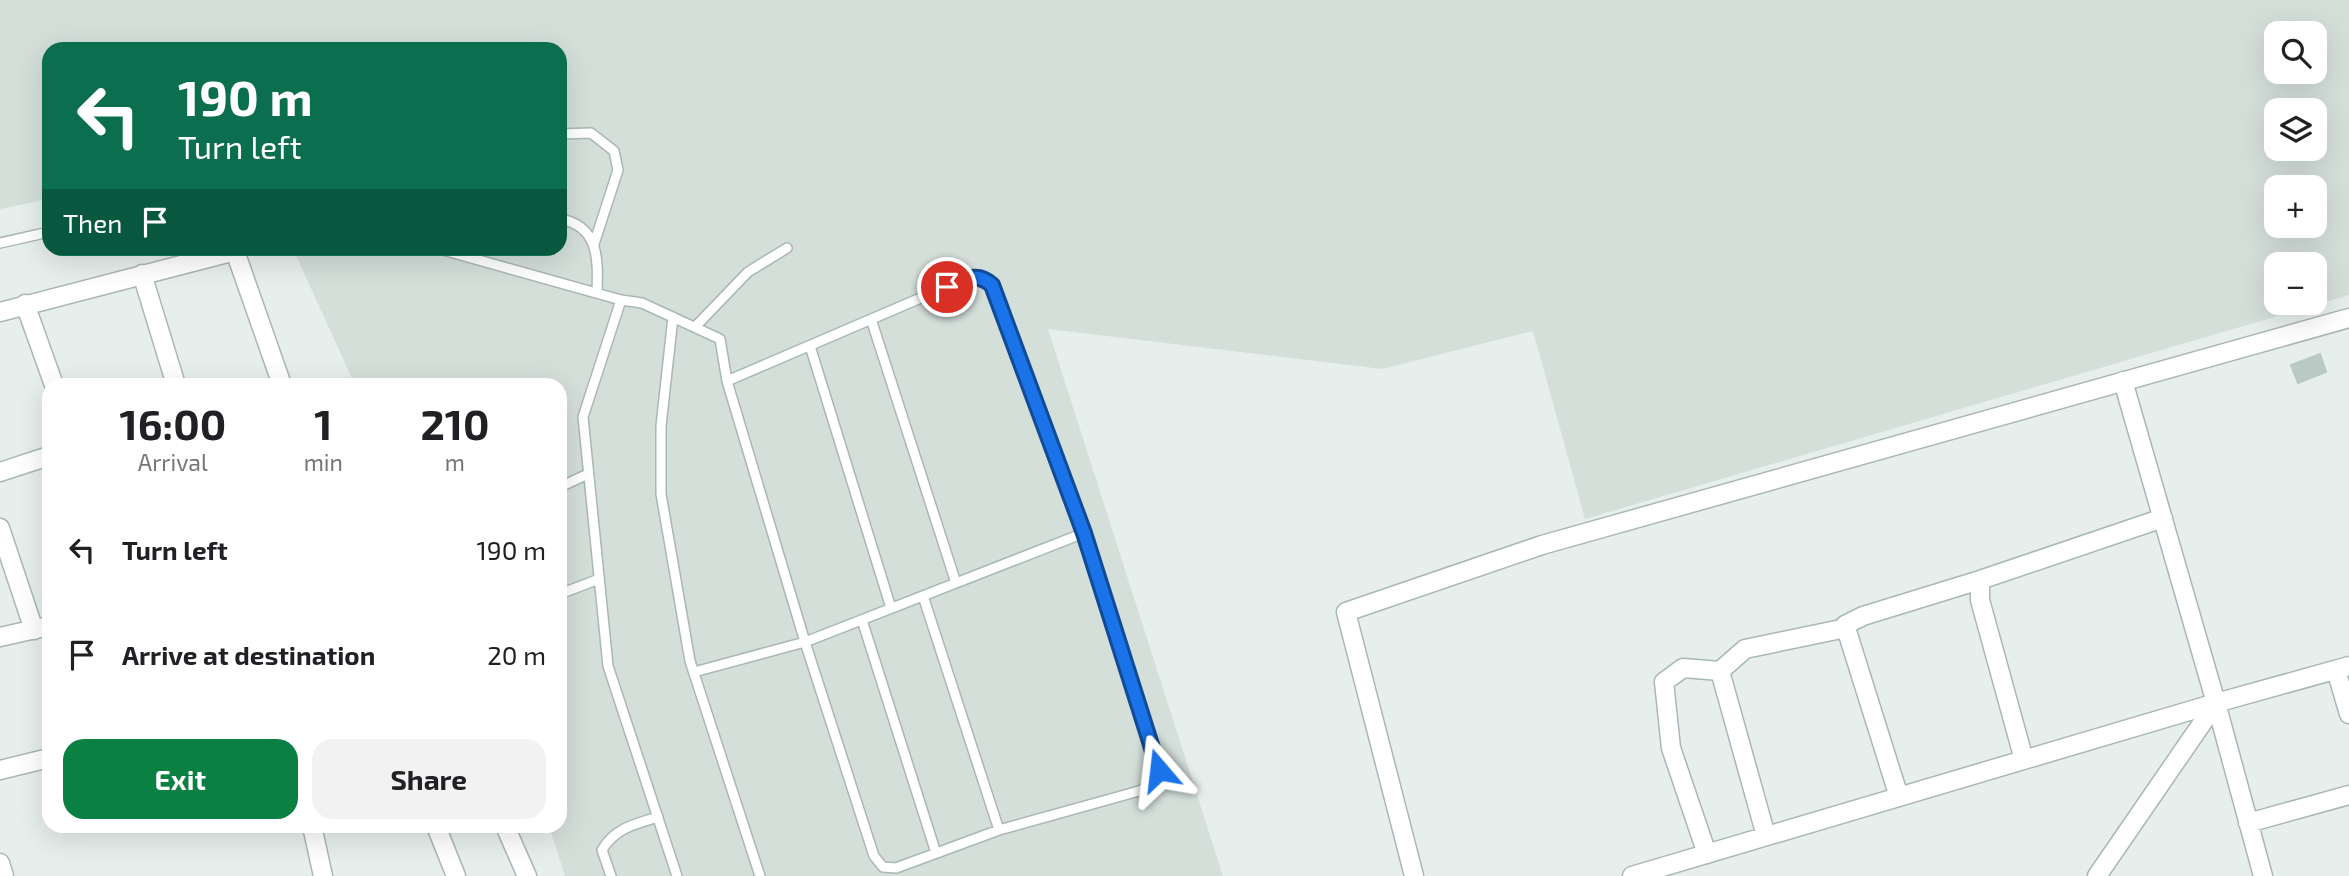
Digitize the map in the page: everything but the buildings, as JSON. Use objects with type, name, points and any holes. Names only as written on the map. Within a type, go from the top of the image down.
[{"type":"street","points":[[0,312],[215,256]]},
{"type":"street","points":[[237,256],[280,378]]},
{"type":"street","points":[[142,274],[174,378]]},
{"type":"street","points":[[25,304],[51,378]]},
{"type":"street","points":[[1414,876],[1346,612],[1542,545],[2349,318]]},
{"type":"street","points":[[2123,381],[2263,876]]},
{"type":"street","points":[[0,472],[42,458]]},
{"type":"street","points":[[1899,797],[1845,625],[1863,616],[1980,580],[2162,518]]},
{"type":"street","points":[[0,528],[41,628],[0,637]]},
{"type":"street","points":[[1980,580],[1980,600],[2024,760]]},
{"type":"street","points":[[1707,854],[1671,748],[1664,682],[1683,668],[1720,671],[1745,649],[1846,628]]},
{"type":"street","points":[[1632,876],[2343,668],[2349,714]]},
{"type":"street","points":[[1720,671],[1766,836]]},
{"type":"street","points":[[2097,876],[2216,704]]},
{"type":"street","points":[[0,770],[42,760]]},
{"type":"street","points":[[2248,823],[2349,795]]},
{"type":"street","points":[[314,833],[323,876]]},
{"type":"street","points":[[439,833],[456,876]]},
{"type":"street","points":[[508,833],[527,876]]},
{"type":"street","points":[[0,863],[4,876]]},
{"type":"lane","points":[[567,134],[591,133],[614,151],[618,170],[594,244]]},
{"type":"lane","points":[[567,221],[586,233],[594,244],[598,258],[597,293]]},
{"type":"lane","points":[[0,243],[42,234]]},
{"type":"lane","points":[[695,327],[748,272],[787,248]]},
{"type":"lane","points":[[465,256],[621,300],[642,303],[720,339],[727,381],[805,642],[874,856],[883,867],[896,868],[999,830],[1139,791],[1151,785],[1159,770],[1084,533],[992,285],[984,278],[972,276],[727,381]]},
{"type":"lane","points":[[621,300],[583,417],[588,474],[608,666],[677,876]]},
{"type":"lane","points":[[673,317],[661,426],[661,494],[694,672],[760,876]]},
{"type":"lane","points":[[871,319],[956,583]]},
{"type":"lane","points":[[810,346],[891,608]]},
{"type":"lane","points":[[567,484],[588,474]]},
{"type":"lane","points":[[694,672],[805,642],[1084,533]]},
{"type":"lane","points":[[567,591],[599,579]]},
{"type":"lane","points":[[923,596],[999,830]]},
{"type":"lane","points":[[862,620],[936,853]]},
{"type":"lane","points":[[611,876],[602,850],[608,839],[621,828],[658,817]]},
{"type":"shaded area","points":[[0,0],[2349,0],[2349,295],[2327,301],[2327,252],[2264,252],[2264,315],[2281,315],[1585,519],[1533,331],[1382,369],[1048,329],[1223,876],[565,876],[551,833],[567,833],[567,378],[352,378],[296,256],[567,256],[567,42],[42,42],[42,200],[0,209]]},
{"type":"route","points":[[947,287],[972,276],[984,278],[992,285],[1084,533],[1159,770]]}]
